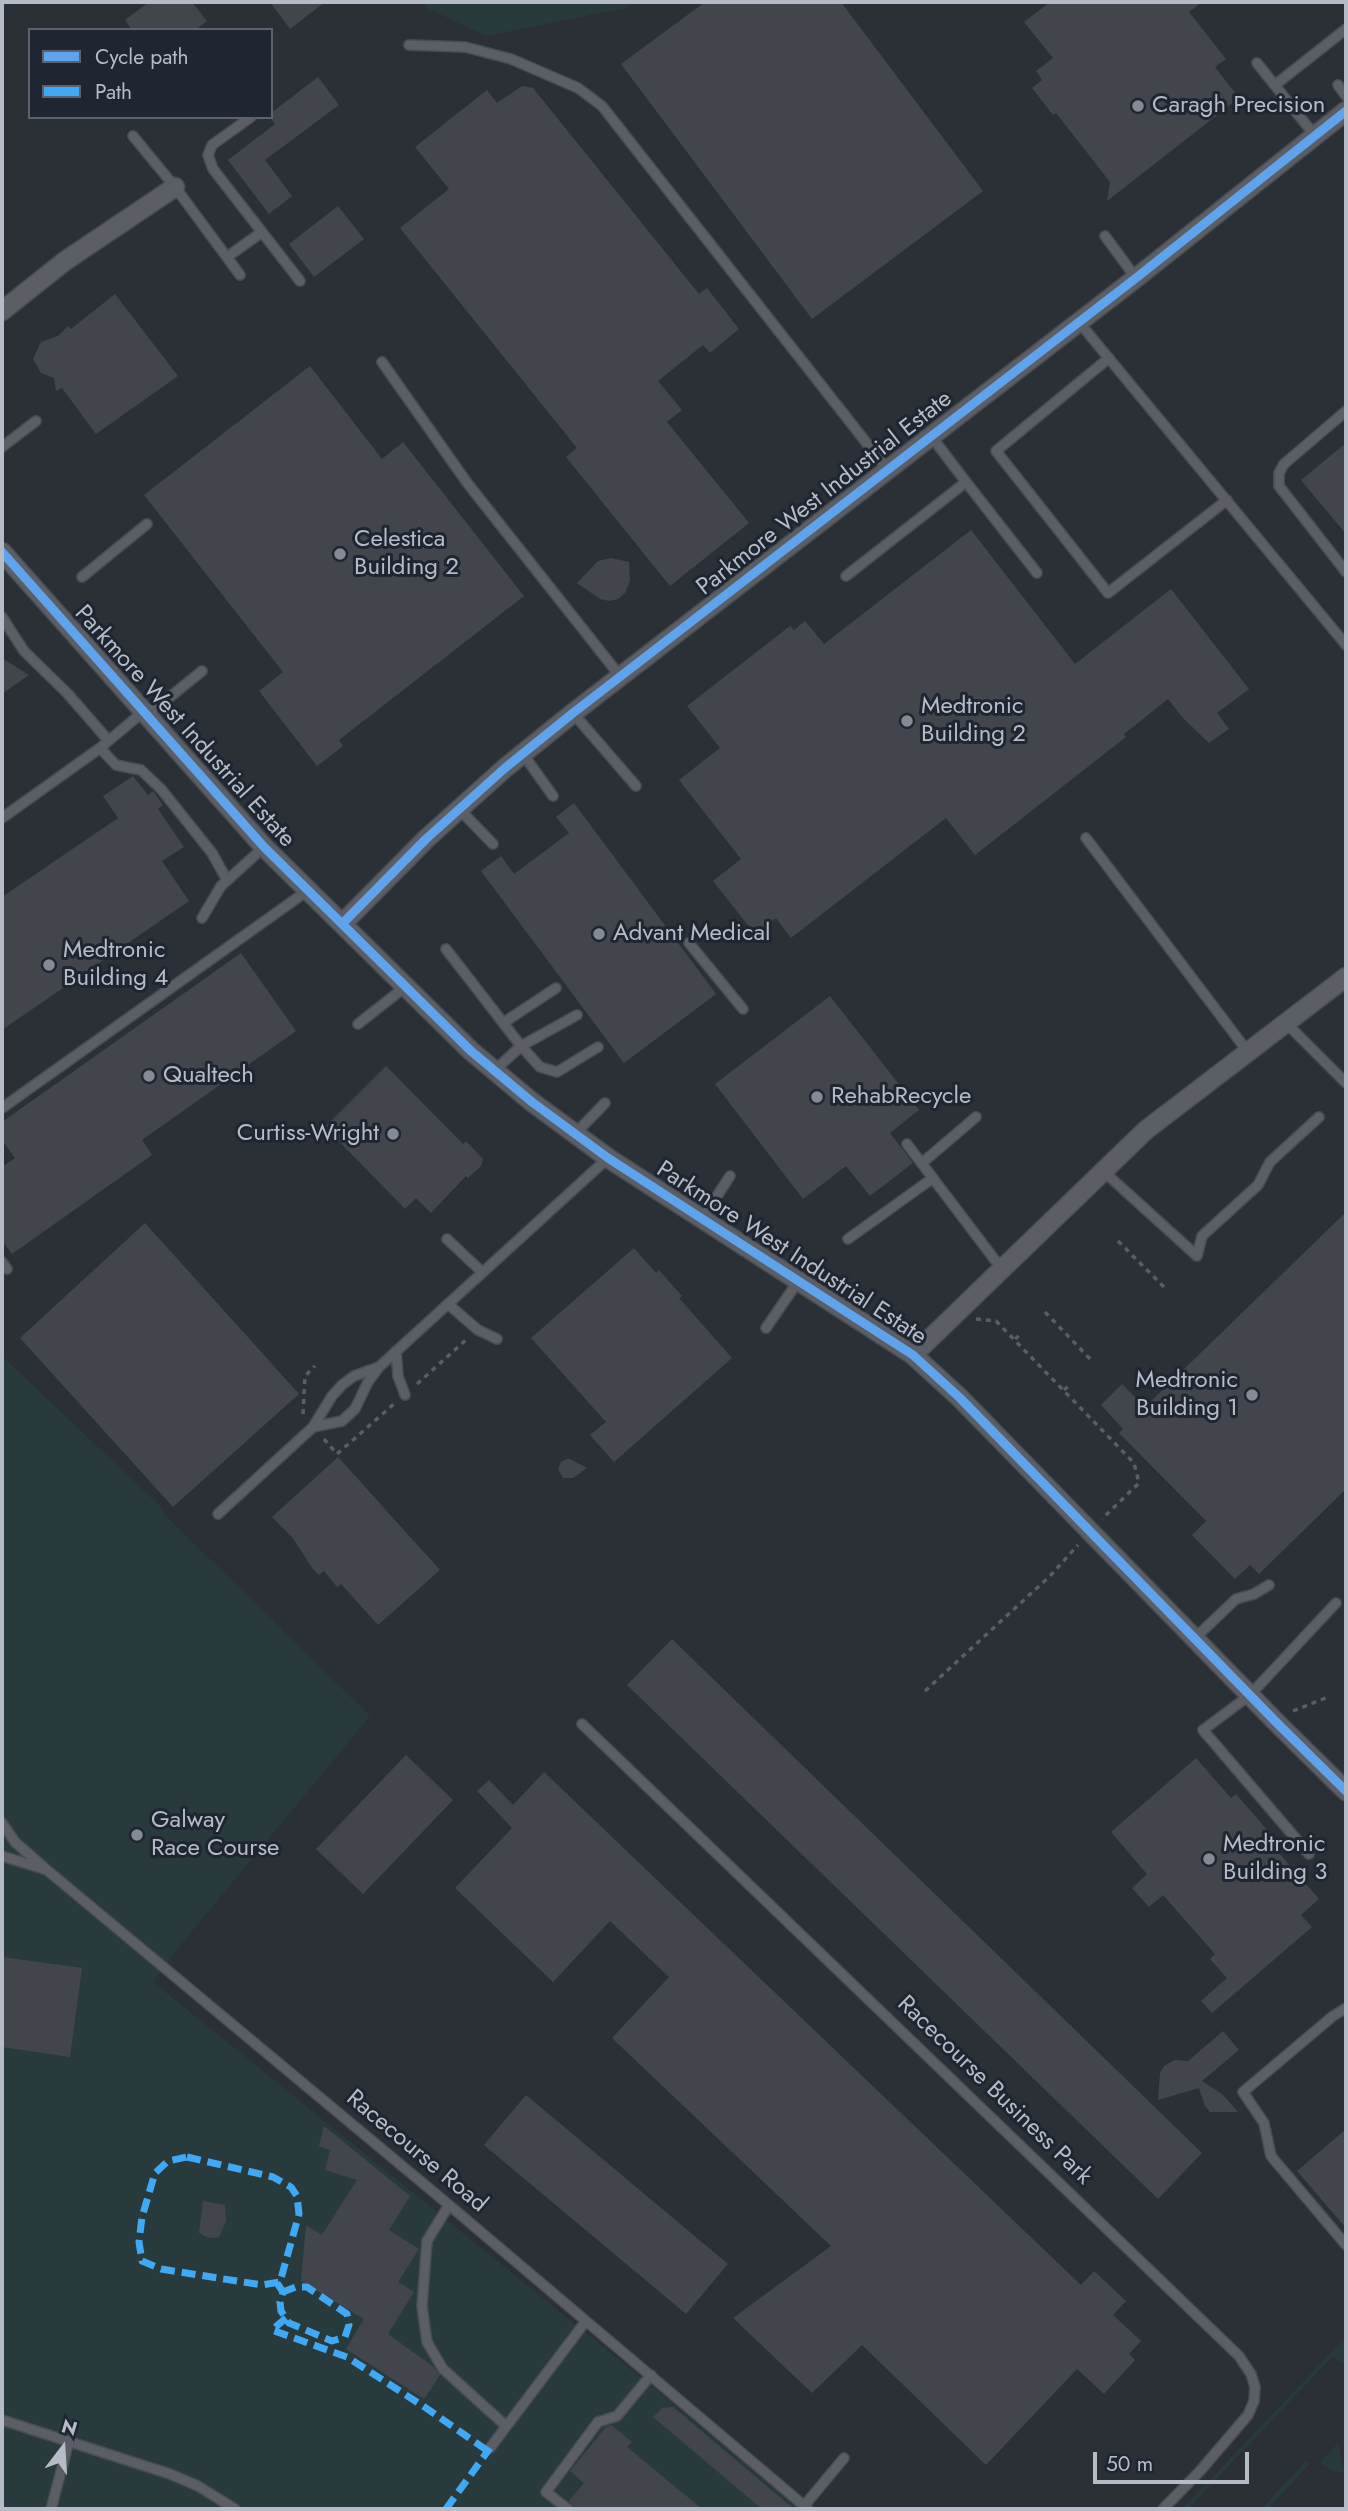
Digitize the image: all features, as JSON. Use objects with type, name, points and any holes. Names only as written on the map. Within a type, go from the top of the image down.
[{"type":"street","name":"Parkmore West Industrial Estate","points":[[342,924],[426,839],[573,713],[1136,278],[1346,111]]},
{"type":"street","points":[[2,312],[65,261],[175,187]]},
{"type":"street","name":"Parkmore West Industrial Estate","points":[[2,552],[264,847],[494,1071],[608,1158],[913,1355],[960,1398],[1346,1791]]},
{"type":"street","name":"Parkmore West Industrial Estate","points":[[913,1355],[1146,1130],[1346,977]]},
{"type":"lane","points":[[1275,85],[1346,29]]},
{"type":"lane","points":[[409,45],[465,47],[511,60],[578,88],[602,106],[887,469]]},
{"type":"lane","points":[[1256,63],[1315,137]]},
{"type":"lane","points":[[1338,85],[1346,96]]},
{"type":"lane","points":[[248,119],[212,145],[208,155],[213,169],[300,281]]},
{"type":"lane","points":[[133,136],[175,187],[240,275]]},
{"type":"lane","points":[[227,257],[262,232]]},
{"type":"lane","points":[[1105,236],[1136,278]]},
{"type":"lane","points":[[1079,321],[1346,645]]},
{"type":"lane","points":[[1109,358],[996,451],[1108,593],[1227,500]]},
{"type":"lane","points":[[382,362],[468,484],[620,676]]},
{"type":"lane","points":[[1346,411],[1284,464],[1279,473],[1279,486],[1346,572]]},
{"type":"lane","points":[[2,447],[36,421]]},
{"type":"lane","points":[[931,436],[1037,573]]},
{"type":"lane","points":[[846,576],[966,482]]},
{"type":"lane","points":[[82,577],[147,524]]},
{"type":"lane","points":[[2,617],[24,651],[108,740]]},
{"type":"lane","points":[[2,818],[100,748],[143,712],[160,705],[202,671]]},
{"type":"lane","points":[[573,713],[636,786]]},
{"type":"lane","points":[[100,748],[116,765],[141,770],[161,789],[212,853],[227,880]]},
{"type":"lane","points":[[523,754],[553,796]]},
{"type":"lane","points":[[459,809],[493,844]]},
{"type":"lane","points":[[1086,838],[1248,1052]]},
{"type":"lane","points":[[202,918],[221,886],[264,847]]},
{"type":"lane","points":[[2,1108],[307,891]]},
{"type":"lane","points":[[688,943],[743,1009]]},
{"type":"lane","points":[[446,949],[540,1067],[557,1072],[598,1047]]},
{"type":"lane","points":[[358,1024],[405,986]]},
{"type":"lane","points":[[503,1023],[556,988]]},
{"type":"lane","points":[[494,1071],[521,1046],[577,1015]]},
{"type":"lane","points":[[1286,1023],[1346,1083]]},
{"type":"lane","points":[[575,1135],[605,1103]]},
{"type":"lane","points":[[922,1163],[976,1117]]},
{"type":"lane","points":[[1102,1170],[1197,1256],[1202,1236],[1258,1185],[1270,1162],[1319,1117]]},
{"type":"lane","points":[[907,1144],[1001,1268]]},
{"type":"lane","points":[[313,1427],[342,1421],[349,1415],[379,1367],[608,1158]]},
{"type":"lane","points":[[702,1219],[730,1176]]},
{"type":"lane","points":[[848,1239],[933,1178]]},
{"type":"lane","points":[[447,1239],[482,1272]]},
{"type":"lane","points":[[766,1328],[799,1280]]},
{"type":"lane","points":[[448,1304],[478,1329],[497,1339]]},
{"type":"lane","points":[[396,1351],[398,1376],[405,1395]]},
{"type":"lane","points":[[218,1514],[313,1427],[331,1396],[342,1385],[354,1376],[379,1367]]},
{"type":"lane","points":[[1195,1638],[1236,1599],[1262,1591],[1269,1585]]},
{"type":"lane","points":[[1309,1854],[1203,1730],[1250,1695],[1336,1603]]},
{"type":"lane","name":"Racecourse Business Park","points":[[582,1724],[1239,2356],[1251,2374],[1255,2387],[1254,2401],[1248,2415],[1163,2509]]},
{"type":"lane","name":"Racecourse Road","points":[[2,1823],[15,1842],[47,1870],[652,2375],[806,2508]]},
{"type":"lane","points":[[2,1856],[47,1870]]},
{"type":"lane","points":[[1346,2008],[1243,2092],[1264,2123],[1271,2156],[1346,2245]]},
{"type":"lane","points":[[449,2205],[427,2241],[422,2306],[427,2342],[443,2369],[506,2426]]},
{"type":"lane","points":[[490,2448],[586,2321]]},
{"type":"lane","points":[[568,2509],[546,2492],[598,2422],[617,2416],[652,2375]]},
{"type":"lane","points":[[2,2420],[170,2474],[198,2486],[235,2509]]},
{"type":"lane","points":[[51,2509],[69,2441]]},
{"type":"lane","points":[[806,2508],[844,2458]]},
{"type":"path","points":[[1118,1241],[1166,1288]]},
{"type":"path","points":[[1045,1311],[1093,1362]]},
{"type":"path","points":[[1015,1339],[1021,1334]]},
{"type":"path","points":[[1064,1390],[1071,1384]]},
{"type":"path","points":[[1277,1723],[1291,1712],[1328,1697]]},
{"type":"shaded area","points":[[422,2],[626,2],[630,7],[486,36],[427,8]]},
{"type":"shaded area","name":"Galway Race Course","points":[[2,1356],[159,1505],[164,1514],[370,1716],[173,1954],[153,1982],[799,2509],[2,2509]]},
{"type":"shaded area","points":[[1344,2339],[1346,2360],[1343,2364],[1333,2356],[1188,2509],[1182,2509]]},
{"type":"shaded area","points":[[1338,2443],[1344,2472],[1332,2471],[1320,2462]]},
{"type":"shaded area","points":[[1306,2461],[1310,2464],[1267,2509],[1261,2509]]},
{"type":"building","points":[[149,2],[192,2],[207,21],[198,28],[131,28],[125,20]]},
{"type":"building","points":[[270,2],[325,2],[290,29]]},
{"type":"building","points":[[705,2],[841,2],[983,191],[812,319],[621,64]]},
{"type":"building","name":"Caragh Precision","points":[[1050,2],[1202,2],[1189,12],[1226,59],[1215,67],[1239,98],[1107,201],[1110,182],[1056,113],[1053,115],[1032,88],[1042,80],[1036,71],[1053,58],[1024,22]]},
{"type":"building","points":[[318,77],[339,105],[265,160],[292,196],[269,214],[228,160],[275,124],[271,119],[273,111]]},
{"type":"building","points":[[522,86],[533,88],[699,294],[707,288],[739,329],[710,353],[703,345],[658,381],[682,410],[667,422],[749,523],[670,586],[566,457],[577,448],[400,228],[449,189],[415,147],[487,90],[497,103]]},
{"type":"building","points":[[338,206],[364,239],[314,277],[289,244]]},
{"type":"building","points":[[115,294],[178,376],[96,434],[62,388],[56,391],[54,378],[41,373],[33,359],[41,342],[58,336],[68,326],[71,329]]},
{"type":"building","name":"Celestica Building 2","points":[[310,366],[382,459],[403,442],[524,596],[339,740],[343,746],[317,766],[259,691],[283,672],[144,495]]},
{"type":"building","points":[[1346,443],[1346,534],[1301,480]]},
{"type":"building","name":"Medtronic Building 2","points":[[971,530],[1075,664],[1171,589],[1249,689],[1217,713],[1229,729],[1209,743],[1168,699],[1124,734],[1126,737],[975,855],[946,818],[791,938],[776,918],[755,934],[713,881],[741,859],[679,780],[720,748],[687,706],[790,626],[794,630],[805,621],[824,644]]},
{"type":"building","points":[[611,558],[629,562],[630,581],[625,593],[618,599],[609,601],[600,599],[577,583],[598,561]]},
{"type":"building","points":[[2,658],[29,675],[2,694]]},
{"type":"building","name":"Medtronic Building 4","points":[[133,776],[148,795],[153,791],[163,805],[158,809],[184,847],[162,861],[189,901],[2,1030],[2,897],[118,818],[103,796]]},
{"type":"building","name":"Advant Medical","points":[[574,803],[716,994],[624,1063],[481,871],[501,856],[514,874],[569,833],[556,817]]},
{"type":"building","name":"Qualtech","points":[[241,953],[296,1031],[142,1140],[152,1155],[12,1254],[2,1240],[2,1167],[15,1158],[2,1140],[2,1122]]},
{"type":"building","name":"RehabRecycle","points":[[830,996],[919,1110],[890,1133],[913,1163],[870,1196],[846,1166],[803,1199],[715,1084]]},
{"type":"building","name":"Curtiss-Wright","points":[[386,1066],[463,1144],[466,1141],[483,1159],[481,1166],[468,1178],[466,1176],[431,1213],[416,1198],[405,1209],[325,1127]]},
{"type":"building","name":"Medtronic Building 1","points":[[1346,1212],[1346,1489],[1259,1574],[1250,1565],[1235,1579],[1192,1535],[1206,1521],[1119,1433],[1123,1429],[1101,1405],[1122,1384],[1145,1407]]},
{"type":"building","points":[[145,1223],[299,1394],[173,1507],[20,1338]]},
{"type":"building","points":[[634,1248],[656,1273],[659,1270],[682,1296],[679,1298],[732,1358],[614,1462],[590,1435],[606,1422],[531,1338]]},
{"type":"building","points":[[338,1457],[440,1570],[378,1625],[341,1584],[337,1587],[324,1571],[319,1575],[313,1569],[292,1537],[272,1517]]},
{"type":"building","points":[[567,1459],[587,1468],[573,1478],[563,1478],[558,1469],[561,1462]]},
{"type":"building","points":[[672,1639],[1202,2153],[1158,2199],[627,1685]]},
{"type":"building","points":[[406,1755],[453,1800],[363,1894],[316,1849]]},
{"type":"building","name":"Medtronic Building 3","points":[[1196,1758],[1231,1798],[1236,1794],[1276,1840],[1271,1844],[1319,1899],[1301,1915],[1312,1927],[1212,2013],[1201,2001],[1227,1978],[1210,1959],[1215,1954],[1163,1895],[1149,1907],[1132,1888],[1147,1874],[1111,1832]]},
{"type":"building","points":[[544,1772],[1081,2285],[1094,2271],[1126,2301],[1113,2315],[1141,2341],[1129,2354],[1135,2360],[1104,2394],[1077,2369],[986,2465],[862,2345],[812,2393],[733,2318],[831,2246],[612,2038],[669,1977],[610,1921],[553,1982],[455,1888],[512,1828],[477,1791],[489,1780],[513,1805]]},
{"type":"building","points":[[2,1957],[82,1968],[70,2057],[2,2047]]},
{"type":"building","points":[[1223,2031],[1239,2050],[1202,2081],[1222,2094],[1238,2112],[1210,2112],[1199,2088],[1158,2100],[1160,2073],[1164,2066],[1175,2060],[1188,2061]]},
{"type":"building","points":[[526,2095],[728,2264],[686,2314],[484,2145]]},
{"type":"building","points":[[324,2126],[410,2196],[389,2230],[419,2249],[398,2282],[414,2292],[388,2334],[434,2367],[440,2375],[424,2399],[346,2349],[364,2319],[301,2281],[306,2225],[322,2235],[357,2180],[325,2170],[330,2150],[319,2146]]},
{"type":"building","points":[[1346,2129],[1346,2228],[1297,2171]]},
{"type":"building","points":[[203,2201],[225,2205],[226,2221],[219,2237],[209,2238],[199,2233]]},
{"type":"building","points":[[673,2407],[794,2509],[762,2509],[653,2417],[662,2408]]},
{"type":"building","points":[[611,2425],[632,2442],[627,2447],[702,2509],[577,2509],[569,2501],[584,2483],[570,2471],[606,2427]]},
{"type":"marked path","points":[[187,2157],[273,2177],[291,2187],[297,2196],[299,2214],[280,2282],[262,2285],[161,2269],[142,2261],[139,2242],[142,2217],[155,2173],[168,2161],[187,2157]]},
{"type":"marked path","points":[[277,2283],[283,2292],[281,2311],[289,2323],[332,2341],[345,2337],[349,2325],[347,2314],[307,2287],[296,2287],[283,2292]]},
{"type":"marked path","points":[[286,2318],[272,2330],[347,2357],[488,2451]]},
{"type":"marked path","points":[[446,2509],[490,2448]]},
{"type":"cycle path","points":[[342,924],[426,839],[505,768],[1136,278],[1346,111]]},
{"type":"cycle path","points":[[2,552],[264,847],[471,1051],[532,1102],[608,1158],[913,1355],[960,1398],[1346,1791]]},
{"type":"place","name":"Caragh Precision","points":[[1138,106]]},
{"type":"place","name":"Celestica Building 2","points":[[340,554]]},
{"type":"place","name":"Medtronic Building 2","points":[[907,721]]},
{"type":"place","name":"Advant Medical","points":[[599,934]]},
{"type":"place","name":"Medtronic Building 4","points":[[49,965]]},
{"type":"place","name":"Qualtech","points":[[149,1076]]},
{"type":"place","name":"RehabRecycle","points":[[817,1097]]},
{"type":"place","name":"Curtiss-Wright","points":[[393,1134]]},
{"type":"place","name":"Medtronic Building 1","points":[[1252,1395]]},
{"type":"place","name":"Galway Race Course","points":[[137,1835]]},
{"type":"place","name":"Medtronic Building 3","points":[[1209,1859]]}]
